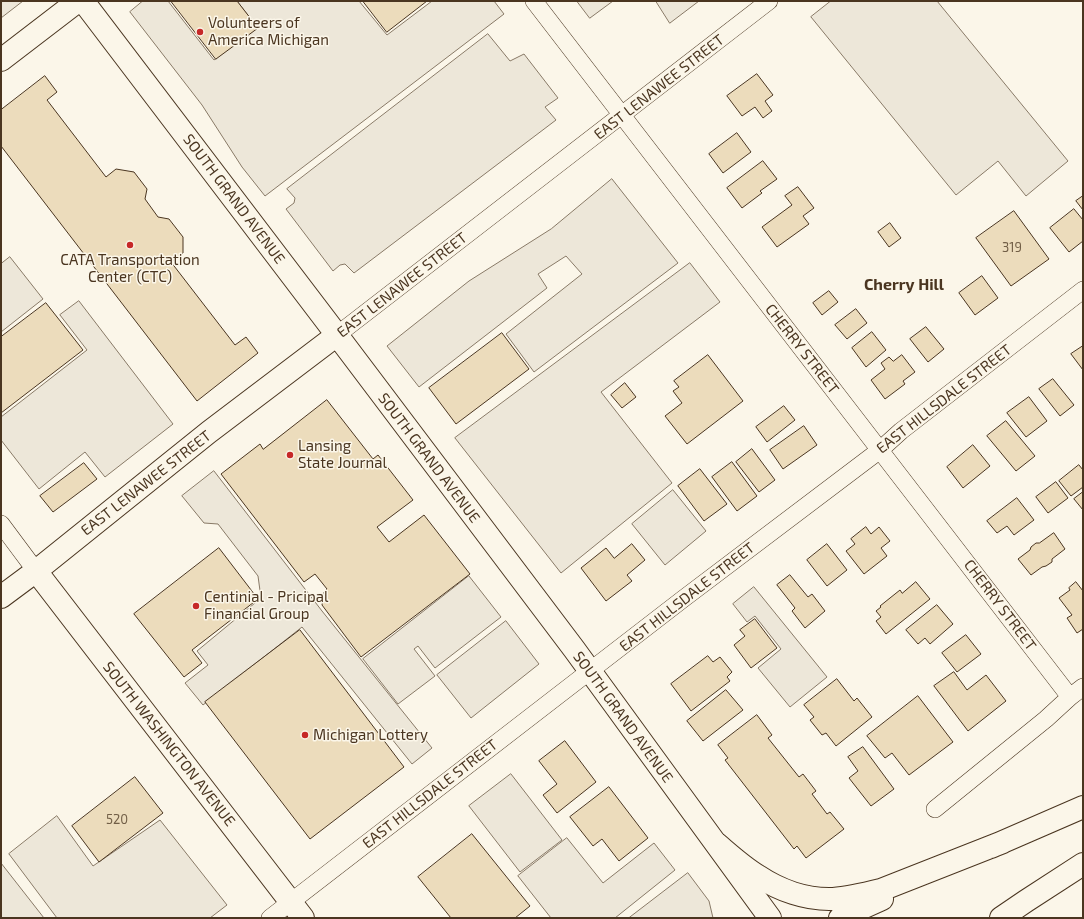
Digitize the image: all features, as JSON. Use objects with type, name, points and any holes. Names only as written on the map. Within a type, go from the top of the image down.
[{"type":"main road","points":[[1,60],[78,1]]},
{"type":"main road","name":"SOUTH GRAND AVENUE","points":[[83,1],[574,648],[717,844],[766,915]]},
{"type":"main road","name":"EAST LENAWEE STREET","points":[[1,597],[36,571],[209,432],[337,335]]},
{"type":"main road","name":"SOUTH WASHINGTON AVENUE","points":[[36,571],[297,910]]},
{"type":"main road","points":[[840,918],[1003,842],[1083,807]]},
{"type":"main road","points":[[717,844],[758,876],[779,888],[805,896],[833,899],[881,890],[1003,842]]},
{"type":"main road","points":[[1001,918],[1026,900],[1083,864]]},
{"type":"main road","points":[[1024,918],[1083,882]]},
{"type":"street","name":"CHERRY STREET","points":[[534,1],[880,450],[1077,692]]},
{"type":"street","name":"EAST LENAWEE STREET","points":[[337,335],[770,1]]},
{"type":"street","name":"EAST HILLSDALE STREET","points":[[270,918],[297,910],[590,671],[880,450],[901,431],[1083,290]]},
{"type":"street","points":[[1,524],[36,571]]},
{"type":"street","points":[[936,809],[1077,692]]},
{"type":"shaded area","points":[[1,1],[23,1],[1,18]]},
{"type":"shaded area","points":[[143,1],[168,1],[214,60],[257,27],[237,1],[359,1],[387,35],[432,1],[494,1],[504,14],[265,196],[242,167],[202,105],[130,12]]},
{"type":"shaded area","points":[[577,1],[613,1],[590,18]]},
{"type":"shaded area","points":[[656,1],[699,1],[670,23]]},
{"type":"shaded area","points":[[831,1],[937,1],[1068,161],[1026,196],[998,161],[956,195],[811,17]]},
{"type":"shaded area","points":[[488,34],[510,61],[524,54],[558,98],[545,107],[556,120],[354,273],[345,264],[340,265],[333,271],[286,209],[294,203],[295,198],[287,189]]},
{"type":"shaded area","points":[[612,179],[678,263],[534,372],[506,334],[582,274],[566,256],[538,274],[547,288],[419,387],[387,346],[469,281],[551,229]]},
{"type":"shaded area","points":[[10,257],[43,299],[1,332],[1,264]]},
{"type":"shaded area","points":[[690,263],[720,302],[601,392],[672,483],[561,573],[455,438]]},
{"type":"shaded area","points":[[79,301],[173,424],[105,477],[85,452],[39,489],[1,440],[1,417],[87,350],[60,315]]},
{"type":"shaded area","points":[[214,471],[322,611],[432,748],[412,764],[302,627],[203,705],[185,683],[208,665],[197,651],[261,598],[258,576],[218,524],[204,523],[182,496]]},
{"type":"shaded area","points":[[673,490],[706,531],[665,565],[632,524]]},
{"type":"shaded area","points":[[469,576],[501,617],[435,668],[418,646],[414,649],[435,676],[398,704],[363,659]]},
{"type":"shaded area","points":[[754,587],[827,677],[790,707],[758,668],[781,649],[755,616],[747,622],[733,604]]},
{"type":"shaded area","points":[[506,621],[539,664],[471,718],[437,675]]},
{"type":"shaded area","points":[[511,774],[562,840],[520,872],[469,806]]},
{"type":"shaded area","points":[[57,816],[93,866],[160,820],[227,905],[210,918],[57,918],[9,854]]},
{"type":"shaded area","points":[[567,838],[603,883],[654,843],[675,870],[615,918],[551,918],[518,876]]},
{"type":"shaded area","points":[[1,863],[44,918],[1,918]]},
{"type":"shaded area","points":[[688,873],[709,901],[713,918],[629,918]]},
{"type":"building","points":[[171,1],[237,1],[258,28],[216,59]]},
{"type":"building","points":[[363,1],[427,1],[387,32]]},
{"type":"building","points":[[757,74],[773,95],[765,101],[772,111],[763,118],[755,107],[742,116],[727,96]]},
{"type":"building","name":"CATA Transportation Center (CTC)","points":[[45,76],[57,92],[47,100],[106,177],[116,169],[134,172],[147,189],[145,199],[158,217],[169,219],[183,237],[183,253],[171,262],[235,345],[246,337],[258,353],[197,401],[1,146],[1,110]]},
{"type":"building","points":[[737,133],[751,152],[723,173],[709,154]]},
{"type":"building","points":[[763,161],[777,179],[760,191],[762,193],[742,208],[727,188]]},
{"type":"building","points":[[798,187],[814,208],[803,216],[809,224],[777,247],[762,227],[792,205],[785,196]]},
{"type":"building","points":[[1083,196],[1083,210],[1076,201]]},
{"type":"building","points":[[1074,209],[1083,220],[1083,241],[1069,252],[1050,228]]},
{"type":"building","points":[[1014,211],[1049,259],[1011,286],[976,238]]},
{"type":"building","points":[[890,223],[901,238],[889,247],[878,232]]},
{"type":"building","points":[[982,276],[998,298],[975,315],[959,293]]},
{"type":"building","points":[[829,291],[838,302],[822,315],[813,303]]},
{"type":"building","points":[[46,303],[83,350],[1,413],[1,337]]},
{"type":"building","points":[[856,309],[867,323],[847,339],[835,325]]},
{"type":"building","points":[[926,327],[944,349],[928,362],[910,339]]},
{"type":"building","points":[[872,332],[886,350],[866,367],[852,348]]},
{"type":"building","points":[[502,333],[529,369],[456,424],[429,388]]},
{"type":"building","points":[[1083,346],[1083,370],[1071,354]]},
{"type":"building","points":[[708,355],[743,401],[687,444],[665,416],[682,403],[673,391],[679,387],[674,381]]},
{"type":"building","points":[[902,355],[915,372],[903,381],[905,384],[885,399],[871,380],[885,369],[881,363],[889,357],[893,361]]},
{"type":"building","points":[[1053,379],[1074,405],[1060,416],[1039,389]]},
{"type":"building","points":[[625,383],[636,397],[622,408],[611,395]]},
{"type":"building","points":[[1029,397],[1047,421],[1026,437],[1007,413]]},
{"type":"building","points":[[327,400],[373,459],[378,455],[413,500],[377,527],[389,542],[424,515],[470,574],[361,657],[322,605],[324,592],[327,589],[315,574],[304,582],[221,474],[260,444],[263,449]]},
{"type":"building","points":[[784,406],[795,420],[767,442],[756,427]]},
{"type":"building","points":[[1006,421],[1035,456],[1016,471],[987,436]]},
{"type":"building","points":[[804,426],[817,445],[783,469],[770,450]]},
{"type":"building","points":[[973,445],[990,466],[963,488],[947,467]]},
{"type":"building","points":[[752,449],[775,480],[759,492],[736,462]]},
{"type":"building","points":[[732,462],[757,496],[737,511],[712,477]]},
{"type":"building","points":[[84,463],[97,479],[53,512],[40,496]]},
{"type":"building","points":[[1079,465],[1083,470],[1083,487],[1071,496],[1059,481]]},
{"type":"building","points":[[700,469],[727,504],[704,521],[678,486]]},
{"type":"building","points":[[1056,482],[1068,498],[1048,513],[1036,497]]},
{"type":"building","points":[[1083,492],[1083,510],[1074,499]]},
{"type":"building","points":[[1017,498],[1034,520],[1014,535],[1007,526],[997,533],[987,521]]},
{"type":"building","points":[[866,527],[871,534],[879,527],[890,541],[881,548],[887,556],[864,574],[846,551],[855,544],[851,539]]},
{"type":"building","points":[[1054,533],[1065,549],[1052,559],[1052,562],[1031,575],[1018,559],[1030,550],[1036,543],[1039,543]]},
{"type":"building","points":[[632,544],[645,560],[627,575],[632,581],[606,601],[581,568],[606,548],[614,558]]},
{"type":"building","points":[[827,544],[847,570],[827,586],[807,560]]},
{"type":"building","name":"Centinial - Pricipal Financial Group","points":[[219,548],[258,599],[192,650],[202,663],[184,677],[134,614]]},
{"type":"building","points":[[790,575],[808,597],[812,594],[825,611],[805,628],[792,611],[795,608],[777,585]]},
{"type":"building","points":[[916,582],[930,599],[886,634],[876,621],[881,617],[876,611],[900,590],[902,593]]},
{"type":"building","points":[[1076,582],[1083,591],[1083,629],[1077,633],[1067,618],[1072,615],[1059,598],[1070,590],[1069,588]]},
{"type":"building","points":[[937,605],[953,624],[930,644],[925,638],[918,644],[906,630]]},
{"type":"building","points":[[755,619],[777,648],[751,668],[734,645],[745,636],[740,630]]},
{"type":"building","name":"Michigan Lottery","points":[[300,630],[404,767],[310,839],[205,702]]},
{"type":"building","points":[[966,635],[981,654],[957,672],[942,653]]},
{"type":"building","points":[[708,656],[713,662],[720,657],[732,672],[727,677],[730,681],[691,711],[671,684]]},
{"type":"building","points":[[954,672],[967,690],[986,675],[1006,701],[968,731],[934,686]]},
{"type":"building","points":[[837,679],[854,701],[857,698],[872,717],[836,746],[826,733],[822,735],[810,720],[814,717],[804,705]]},
{"type":"building","points":[[726,690],[743,710],[703,741],[687,721]]},
{"type":"building","points":[[918,696],[953,742],[909,775],[892,753],[885,758],[867,736]]},
{"type":"building","points":[[757,715],[772,735],[768,738],[799,777],[803,774],[816,791],[812,794],[827,814],[830,812],[844,829],[806,858],[797,846],[794,849],[725,760],[728,758],[718,745]]},
{"type":"building","points":[[565,741],[596,782],[557,813],[543,795],[557,784],[539,761]]},
{"type":"building","points":[[863,747],[894,789],[871,806],[849,778],[858,771],[848,757]]},
{"type":"building","points":[[135,777],[163,813],[99,862],[72,826]]},
{"type":"building","points":[[609,787],[648,838],[619,861],[602,839],[593,846],[570,817]]},
{"type":"building","points":[[472,834],[530,906],[515,918],[451,918],[418,877]]},
{"type":"place","name":"Volunteers of America Michigan","points":[[200,32]]},
{"type":"place","name":"CATA Transportation Center (CTC)","points":[[130,245]]},
{"type":"place","name":"Lansing State Journal","points":[[290,455]]},
{"type":"place","name":"Centinial - Pricipal Financial Group","points":[[196,606]]},
{"type":"place","name":"Michigan Lottery","points":[[305,735]]},
{"type":"district","name":"Cherry Hill","points":[[904,285]]}]
